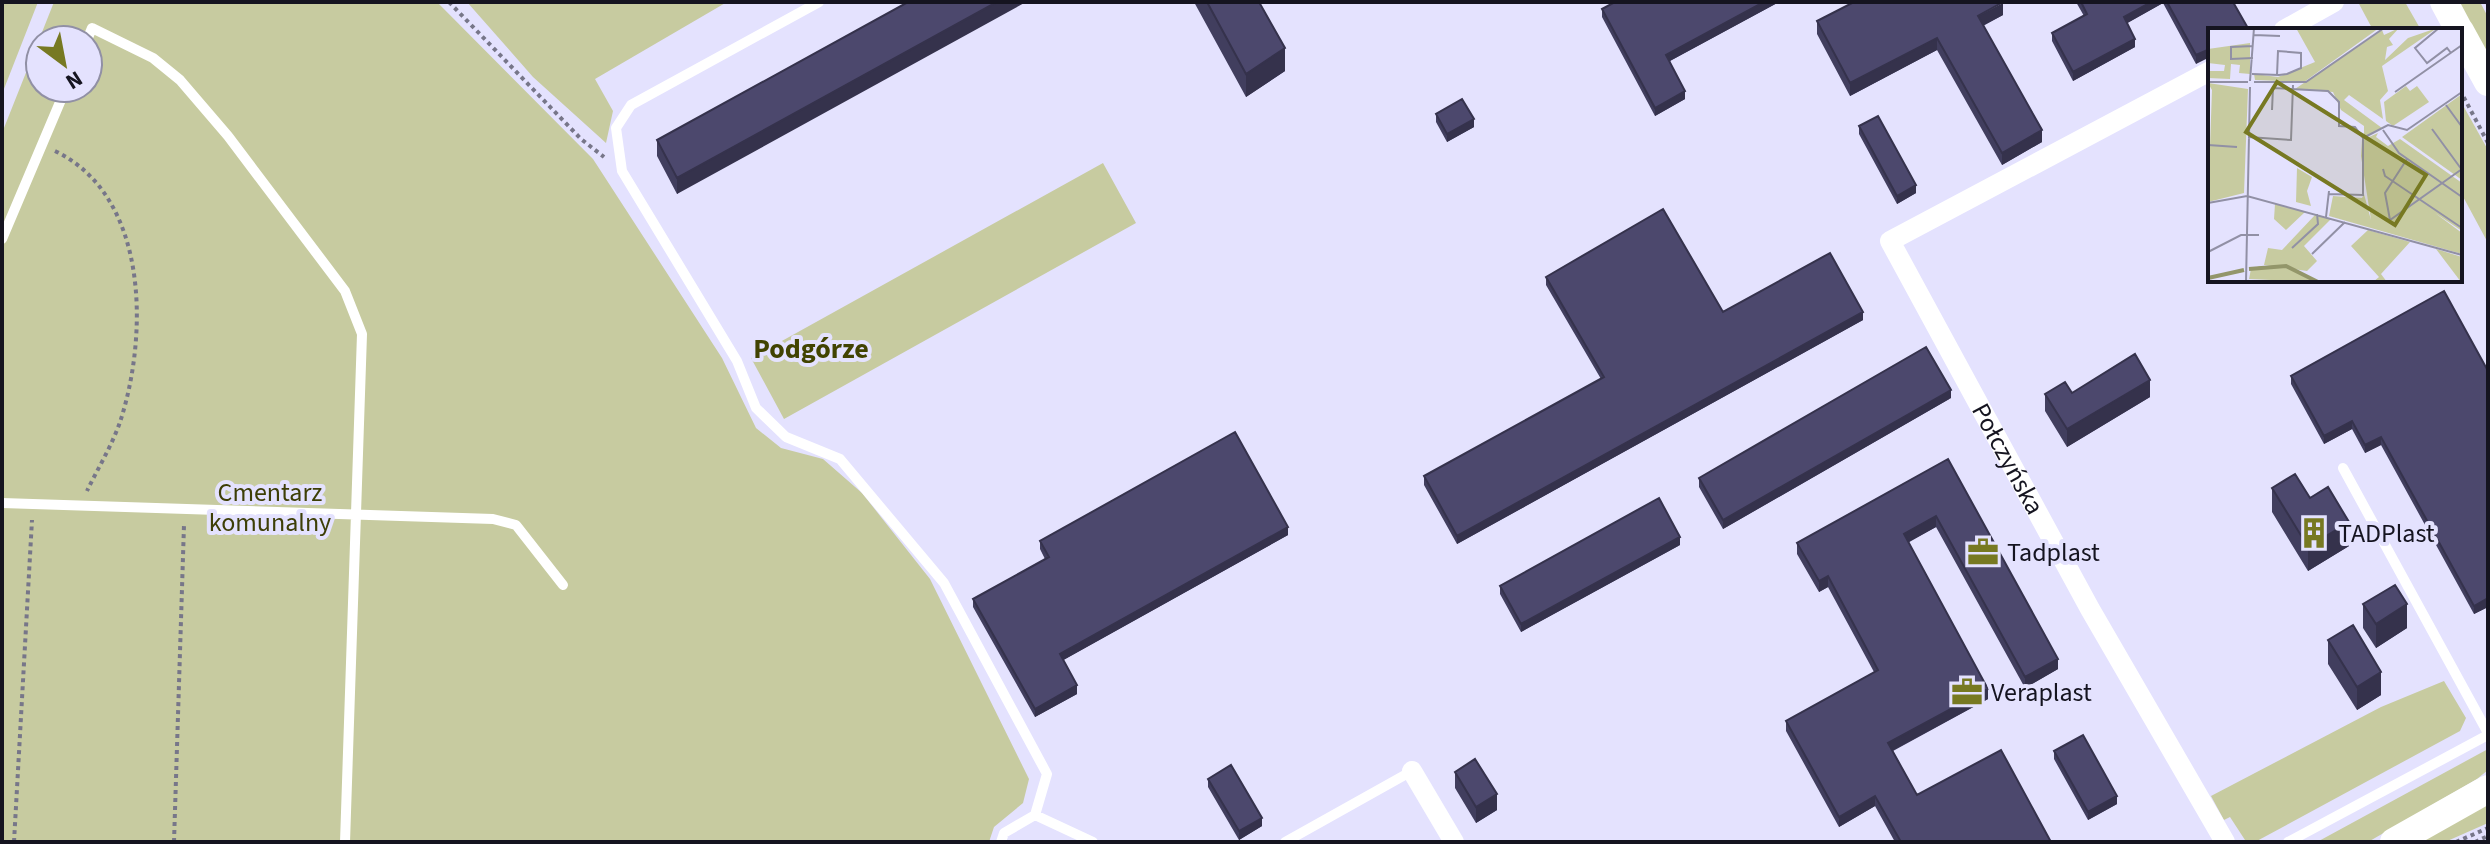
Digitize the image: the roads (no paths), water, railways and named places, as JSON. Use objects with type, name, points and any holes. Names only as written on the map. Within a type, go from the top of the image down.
[{"type":"main road","points":[[2444,2],[2458,28]]},
{"type":"main road","points":[[2462,35],[2488,82]]},
{"type":"main road","points":[[2394,842],[2488,789]]},
{"type":"street","points":[[2288,28],[2334,2]]},
{"type":"street","name":"Połczyńska","points":[[2208,72],[1890,241],[2090,609],[2225,842]]},
{"type":"street","points":[[1412,771],[1454,842]]},
{"type":"lane","points":[[819,2],[631,105],[616,128],[622,171],[737,361],[756,408],[786,437],[840,459],[944,583],[1047,774],[1035,815],[1004,833],[1001,842]]},
{"type":"lane","points":[[104,32],[153,58],[180,80],[228,136],[345,291],[362,334],[345,842]]},
{"type":"lane","points":[[2,239],[59,104]]},
{"type":"lane","points":[[2288,842],[2488,734],[2343,468]]},
{"type":"lane","points":[[2,503],[493,519],[516,525],[563,585]]},
{"type":"lane","points":[[1285,842],[1412,771]]},
{"type":"lane","points":[[1035,815],[1093,842]]},
{"type":"place","name":"TADPlast","points":[[2314,533]]},
{"type":"place","name":"Tadplast","points":[[1983,552]]},
{"type":"place","name":"Veraplast","points":[[1967,692]]},
{"type":"district","name":"Podgórze","points":[[811,349]]},
{"type":"park label","name":"Cmentarz komunalny","points":[[270,507]]}]
